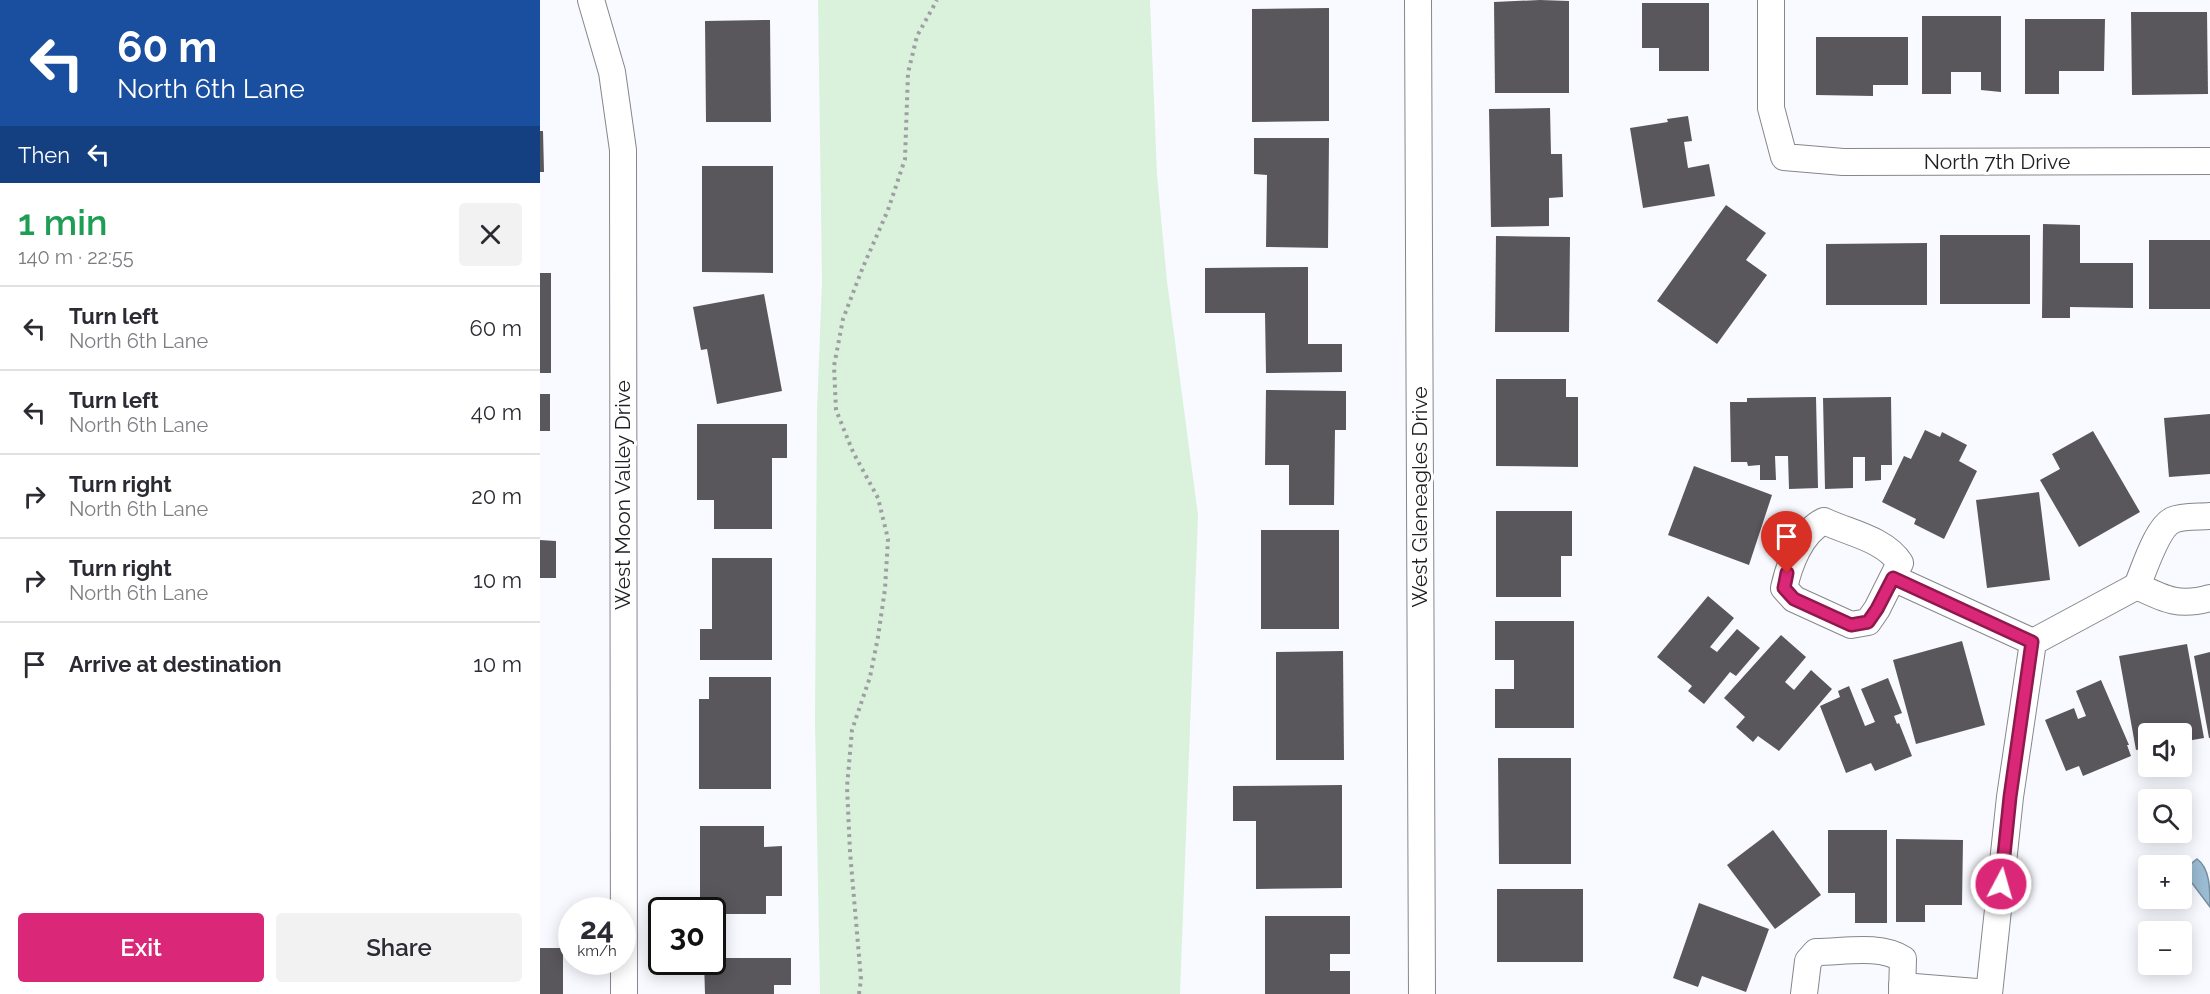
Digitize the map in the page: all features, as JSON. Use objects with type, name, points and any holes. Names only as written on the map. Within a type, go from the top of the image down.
[{"type":"street","name":"West Moon Valley Drive","points":[[591,0],[612,72],[623,150],[624,994]]},
{"type":"street","name":"West Gleneagles Drive","points":[[1418,0],[1422,994]]},
{"type":"street","name":"North 7th Drive","points":[[1771,0],[1771,108],[1784,157],[1843,162],[2210,162]]},
{"type":"street","points":[[2032,642],[2137,586],[2158,538],[2165,526],[2173,520],[2210,516]]},
{"type":"street","points":[[1824,521],[1882,545],[1894,554],[1900,563],[1893,578],[1868,622],[1851,625],[1794,599],[1784,588],[1787,573],[1805,538],[1813,526],[1824,521]]},
{"type":"street","points":[[1893,578],[2032,642]]},
{"type":"street","points":[[2137,586],[2166,600],[2184,603],[2210,598]]},
{"type":"street","points":[[1804,994],[1808,961],[1816,952],[1879,950],[1893,953],[1903,959],[1902,990],[1989,993],[2010,797],[2032,642]]},
{"type":"path","points":[[859,994],[861,979],[847,787],[852,730],[870,677],[878,637],[885,590],[888,539],[878,498],[853,452],[836,410],[834,366],[843,319],[888,210],[905,159],[908,74],[917,36],[937,0]]},
{"type":"green space","points":[[818,0],[1150,0],[1157,175],[1167,281],[1198,515],[1180,994],[820,994],[815,723],[817,410],[822,282]]},
{"type":"water","points":[[2197,859],[2205,868],[2210,907],[2192,883],[2192,863]]},
{"type":"building","points":[[1569,1],[1569,93],[1495,93],[1494,2]]},
{"type":"building","points":[[1642,3],[1709,3],[1709,71],[1659,71],[1659,48],[1642,48]]},
{"type":"building","points":[[1329,8],[1329,121],[1252,122],[1252,9]]},
{"type":"building","points":[[2131,12],[2207,12],[2208,94],[2132,95]]},
{"type":"building","points":[[1922,16],[2001,16],[2001,92],[1981,90],[1981,72],[1951,72],[1951,94],[1922,94]]},
{"type":"building","points":[[2025,19],[2105,19],[2104,71],[2059,71],[2059,94],[2025,94]]},
{"type":"building","points":[[770,20],[771,122],[706,122],[705,21]]},
{"type":"building","points":[[1816,37],[1908,37],[1908,85],[1873,85],[1873,96],[1816,95]]},
{"type":"building","points":[[1550,108],[1551,154],[1562,154],[1563,197],[1549,198],[1549,226],[1491,227],[1489,109]]},
{"type":"building","points":[[1688,116],[1692,141],[1684,142],[1688,168],[1709,164],[1715,196],[1643,208],[1630,128],[1668,122],[1667,119]]},
{"type":"building","points":[[540,131],[543,131],[544,172],[540,172]]},
{"type":"building","points":[[1254,138],[1329,138],[1328,248],[1266,247],[1267,175],[1254,174]]},
{"type":"building","points":[[702,166],[773,166],[773,273],[702,272]]},
{"type":"building","points":[[1726,205],[1766,233],[1746,260],[1767,275],[1717,344],[1657,301]]},
{"type":"building","points":[[2043,224],[2080,225],[2080,263],[2133,263],[2133,308],[2070,307],[2070,318],[2042,318]]},
{"type":"building","points":[[1940,235],[2030,235],[2030,304],[1940,304]]},
{"type":"building","points":[[1496,236],[1570,237],[1569,332],[1495,332]]},
{"type":"building","points":[[2149,240],[2210,240],[2210,309],[2149,309]]},
{"type":"building","points":[[1927,243],[1927,305],[1826,305],[1826,244]]},
{"type":"building","points":[[1308,267],[1308,344],[1342,344],[1342,372],[1266,373],[1265,313],[1205,313],[1205,268]]},
{"type":"building","points":[[540,273],[551,273],[551,373],[540,373]]},
{"type":"building","points":[[764,294],[782,391],[717,404],[707,349],[701,350],[693,307]]},
{"type":"building","points":[[1496,379],[1566,379],[1566,397],[1578,397],[1578,467],[1496,466]]},
{"type":"building","points":[[1266,390],[1346,391],[1346,430],[1335,430],[1334,505],[1289,505],[1289,465],[1265,465]]},
{"type":"building","points":[[540,394],[550,394],[550,431],[540,431]]},
{"type":"building","points":[[1816,397],[1818,488],[1789,489],[1788,456],[1775,456],[1776,480],[1760,480],[1760,465],[1748,466],[1747,462],[1731,462],[1730,402],[1747,402],[1747,398]]},
{"type":"building","points":[[1891,397],[1892,465],[1881,465],[1881,480],[1865,481],[1865,457],[1853,457],[1853,488],[1825,489],[1823,398]]},
{"type":"building","points":[[2210,414],[2210,474],[2169,477],[2164,418]]},
{"type":"building","points":[[697,424],[787,424],[787,458],[772,458],[772,529],[714,529],[714,500],[697,500]]},
{"type":"building","points":[[1925,430],[1940,437],[1942,432],[1967,445],[1959,461],[1977,471],[1944,539],[1914,524],[1916,519],[1882,502],[1904,456],[1911,459]]},
{"type":"building","points":[[2093,431],[2140,512],[2079,547],[2040,480],[2060,469],[2052,454]]},
{"type":"building","points":[[1694,466],[1772,495],[1749,565],[1668,535]]},
{"type":"building","points":[[2039,492],[2050,580],[1987,588],[1976,500]]},
{"type":"building","points":[[1496,511],[1572,511],[1572,556],[1561,556],[1561,597],[1496,597]]},
{"type":"building","points":[[1261,530],[1339,530],[1339,629],[1261,629]]},
{"type":"building","points":[[540,540],[556,541],[556,578],[540,578]]},
{"type":"building","points":[[712,558],[772,558],[772,660],[700,660],[700,629],[712,629]]},
{"type":"building","points":[[1708,596],[1734,618],[1710,647],[1717,652],[1737,629],[1760,648],[1736,676],[1730,672],[1704,704],[1688,691],[1692,686],[1657,657]]},
{"type":"building","points":[[1495,621],[1574,621],[1574,728],[1495,728],[1495,689],[1514,689],[1514,660],[1495,660]]},
{"type":"building","points":[[1781,635],[1806,657],[1785,682],[1794,690],[1811,670],[1832,689],[1779,751],[1758,736],[1753,742],[1736,727],[1745,717],[1724,698]]},
{"type":"building","points":[[1962,641],[1985,725],[1916,744],[1893,660]]},
{"type":"building","points":[[2187,644],[2204,738],[2192,740],[2192,723],[2138,723],[2138,750],[2136,750],[2119,656]]},
{"type":"building","points":[[1343,651],[1344,760],[1276,760],[1276,652]]},
{"type":"building","points":[[2210,652],[2210,738],[2209,738],[2194,656]]},
{"type":"building","points":[[709,677],[771,677],[771,789],[699,789],[699,699],[709,699]]},
{"type":"building","points":[[1888,678],[1902,713],[1894,716],[1912,756],[1875,771],[1871,763],[1846,773],[1820,706],[1840,697],[1838,691],[1849,686],[1865,726],[1875,722],[1861,689]]},
{"type":"building","points":[[2101,680],[2129,745],[2127,745],[2131,756],[2083,776],[2079,766],[2066,771],[2045,720],[2074,708],[2078,719],[2086,716],[2076,691]]},
{"type":"building","points":[[1498,758],[1571,758],[1571,864],[1499,864]]},
{"type":"building","points":[[1342,785],[1342,888],[1256,889],[1256,821],[1233,821],[1233,786]]},
{"type":"building","points":[[700,826],[764,826],[764,847],[782,846],[782,896],[766,896],[766,914],[726,914],[726,897],[700,897]]},
{"type":"building","points":[[1773,830],[1821,895],[1775,929],[1727,865]]},
{"type":"building","points":[[1828,830],[1887,830],[1887,923],[1855,923],[1855,893],[1828,893]]},
{"type":"building","points":[[1896,839],[1963,840],[1962,905],[1925,905],[1925,922],[1896,922]]},
{"type":"building","points":[[1497,889],[1583,889],[1583,962],[1497,962]]},
{"type":"building","points":[[1699,903],[1769,929],[1746,992],[1702,976],[1698,987],[1673,978]]},
{"type":"building","points":[[1265,916],[1350,916],[1350,954],[1330,954],[1330,971],[1350,971],[1350,994],[1265,994]]},
{"type":"building","points":[[540,948],[558,948],[558,975],[563,975],[563,994],[540,994]]},
{"type":"building","points":[[726,958],[791,958],[791,985],[774,985],[774,994],[705,994],[704,975],[726,975]]},
{"type":"route","points":[[1787,573],[1784,588],[1794,599],[1851,625],[1868,622],[1893,578],[2032,642],[2010,797],[2001,884]]}]
